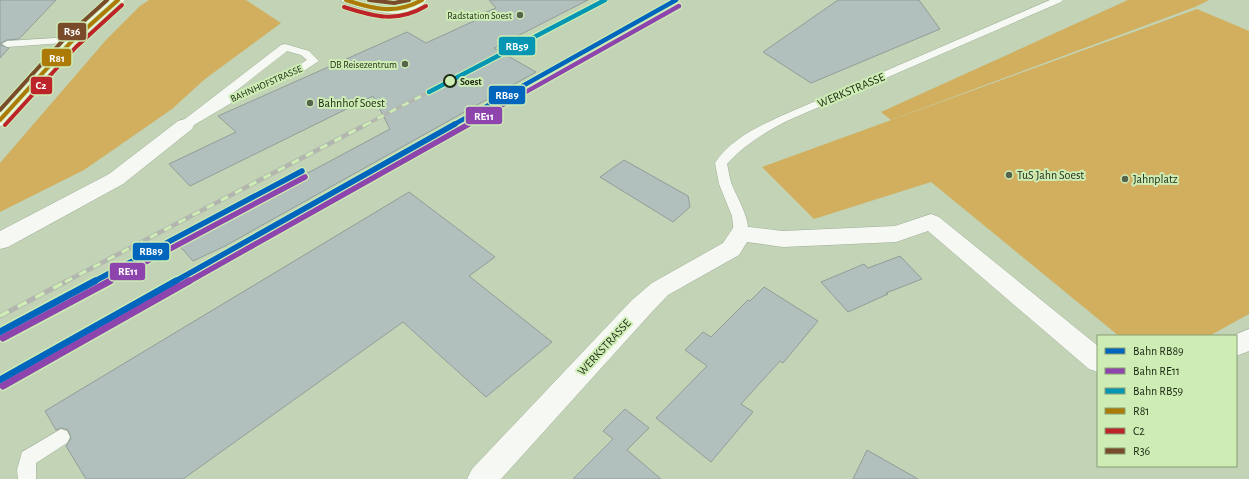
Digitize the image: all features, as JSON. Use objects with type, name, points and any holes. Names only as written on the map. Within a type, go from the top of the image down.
[{"type":"street","points":[[0,120],[72,40],[98,15],[118,0]]},
{"type":"street","name":"BAHNHOFSTRASSE","points":[[0,240],[116,179],[185,125]]},
{"type":"street","points":[[741,234],[783,239],[896,234],[931,222],[1097,360]]},
{"type":"street","name":"WERKSTRASSE","points":[[482,479],[641,307],[660,289],[731,249],[741,234]]},
{"type":"street","points":[[1237,345],[1249,339]]},
{"type":"lane","points":[[346,0],[372,8],[386,10],[411,7],[422,0]]},
{"type":"lane","name":"WERKSTRASSE","points":[[741,234],[739,216],[725,184],[721,162],[734,147],[785,118],[1058,0]]},
{"type":"lane","points":[[7,44],[72,40]]},
{"type":"lane","name":"BAHNHOFSTRASSE","points":[[285,48],[305,53],[314,61],[298,70],[234,97],[185,125],[285,48]]},
{"type":"lane","points":[[27,479],[26,470],[28,458],[61,437]]},
{"type":"shaded area","points":[[149,0],[246,0],[281,23],[205,79],[172,109],[84,170],[0,212],[0,163],[106,40],[140,6]]},
{"type":"shaded area","points":[[1128,0],[1209,0],[1195,7],[891,120],[881,112]]},
{"type":"shaded area","name":"TuS Jahn Soest","points":[[1197,9],[1249,31],[1249,314],[1211,335],[1118,335],[931,182],[814,219],[762,167]]},
{"type":"building","points":[[0,0],[56,0],[19,39],[7,40],[1,43],[1,45],[9,48],[0,58]]},
{"type":"building","points":[[489,0],[588,0],[494,48],[536,72],[225,246],[193,261],[177,243],[390,129],[373,96],[190,186],[169,164],[236,132],[218,116],[407,32],[426,43],[487,15],[484,13],[496,8]]},
{"type":"building","points":[[838,0],[919,0],[940,29],[811,83],[763,52]]},
{"type":"building","points":[[624,160],[688,196],[690,207],[673,222],[600,177]]},
{"type":"building","points":[[409,192],[495,257],[469,276],[552,342],[486,397],[403,322],[183,479],[86,479],[66,446],[71,438],[68,430],[61,428],[56,430],[45,411]]},
{"type":"building","points":[[900,256],[922,279],[886,293],[888,294],[848,312],[821,282],[864,264],[868,268]]},
{"type":"building","points":[[764,287],[818,321],[783,363],[780,361],[741,404],[753,412],[711,462],[656,418],[707,366],[685,350],[703,332],[711,337],[748,300],[750,301]]},
{"type":"building","points":[[625,409],[649,428],[627,450],[661,479],[573,479],[613,439],[603,431]]},
{"type":"building","points":[[867,450],[918,479],[853,479]]},
{"type":"railway","points":[[365,125],[429,92]]},
{"type":"railway","points":[[65,282],[367,124]]},
{"type":"railway","points":[[0,316],[67,281]]},
{"type":"rail line","name":"RB59","points":[[429,92],[605,0]]},
{"type":"rail line","name":"RB89","points":[[0,380],[676,0]]},
{"type":"rail line","name":"RE11","points":[[3,386],[679,6]]},
{"type":"rail line","name":"RB89","points":[[0,332],[302,171]]},
{"type":"rail line","name":"RE11","points":[[3,338],[305,177]]},
{"type":"transit line","name":"R36","points":[[0,110],[66,37],[107,0]]},
{"type":"transit line","name":"R81","points":[[0,120],[71,42],[118,0]]},
{"type":"transit line","name":"R81","points":[[346,0],[385,10],[404,8],[422,0]]},
{"type":"transit line","name":"R36","points":[[369,0],[394,3],[409,0]]},
{"type":"transit line","name":"C2","points":[[5,125],[76,47],[122,5]]},
{"type":"transit line","name":"C2","points":[[344,7],[365,14],[396,17],[406,16],[426,6]]},
{"type":"place","name":"Radstation Soest","points":[[520,15]]},
{"type":"place","name":"DB Reisezentrum","points":[[405,64]]},
{"type":"place","name":"Soest","points":[[450,81]]},
{"type":"place","name":"Bahnhof Soest","points":[[310,103]]},
{"type":"place","name":"TuS Jahn Soest","points":[[1009,175]]},
{"type":"place","name":"Jahnplatz","points":[[1125,179]]}]
